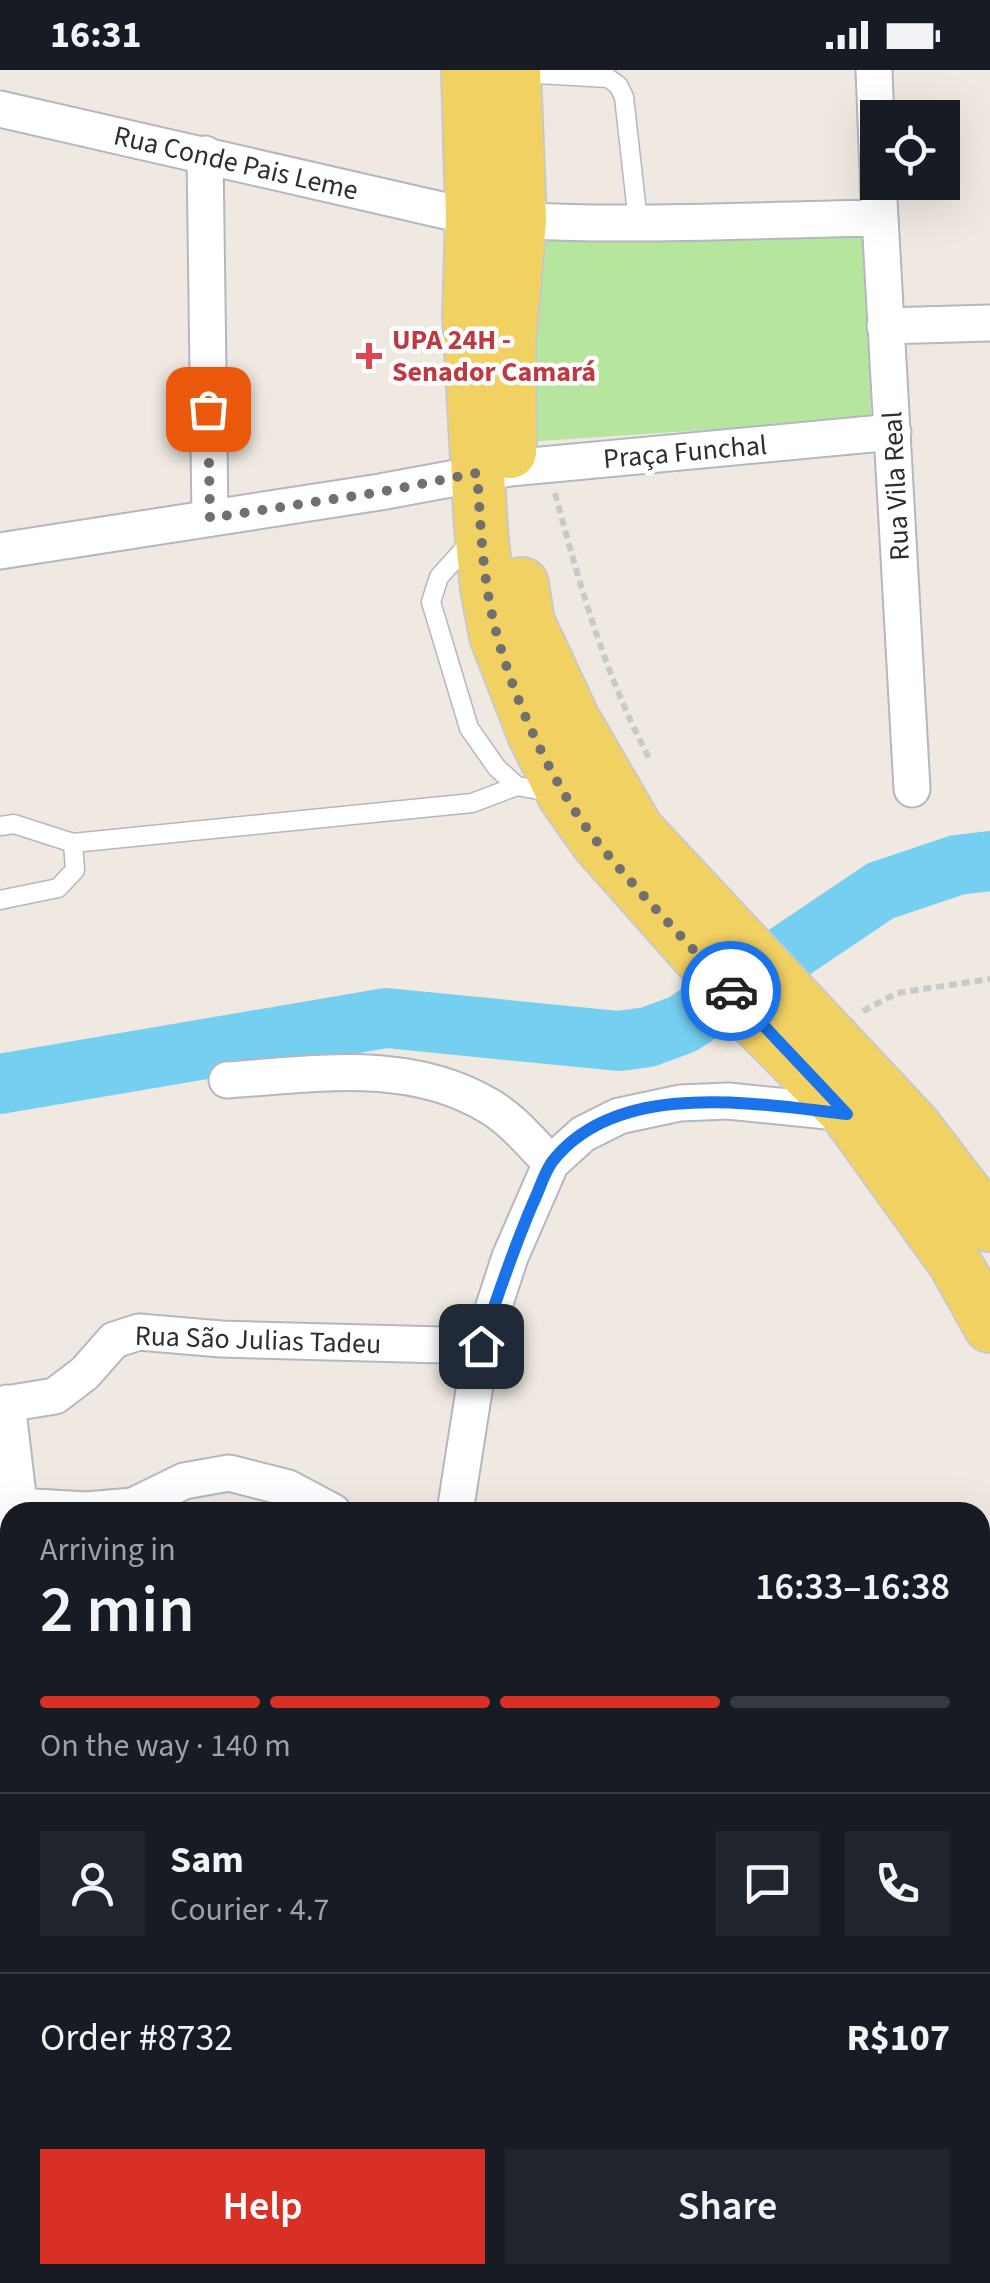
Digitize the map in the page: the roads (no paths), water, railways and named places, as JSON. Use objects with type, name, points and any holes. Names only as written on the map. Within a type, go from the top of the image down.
[{"type":"main road","points":[[499,71],[496,219],[509,346],[512,514],[528,622],[573,719],[638,830],[716,944],[776,1012],[954,1263],[990,1326]]},
{"type":"main road","points":[[511,468],[481,529],[496,636],[534,734],[541,790],[716,944]]},
{"type":"main road","points":[[776,1012],[826,1030],[915,1127],[990,1225]]},
{"type":"street","points":[[874,70],[875,100]]},
{"type":"street","name":"Rua Conde Pais Leme","points":[[0,109],[496,219]]},
{"type":"street","points":[[204,154],[210,518]]},
{"type":"street","name":"Rua Vila Real","points":[[878,200],[912,789]]},
{"type":"street","points":[[496,219],[638,222],[879,218]]},
{"type":"street","points":[[886,326],[990,323]]},
{"type":"street","name":"Praça Funchal","points":[[0,551],[511,468],[893,432]]},
{"type":"street","points":[[227,1080],[373,1072],[426,1079],[492,1107],[551,1163]]},
{"type":"street","points":[[457,1502],[481,1346],[510,1257],[551,1163],[583,1134],[619,1116],[680,1103],[728,1101],[847,1114]]},
{"type":"street","name":"Rua São Julias Tadeu","points":[[4,1404],[55,1396],[84,1373],[114,1340],[139,1332],[221,1339],[481,1346]]},
{"type":"street","points":[[4,1404],[12,1502]]},
{"type":"street","points":[[141,1502],[184,1481],[229,1473],[288,1488],[314,1502]]},
{"type":"lane","points":[[499,71],[608,78],[618,85],[624,96],[638,222]]},
{"type":"lane","points":[[0,826],[14,824],[73,842],[472,803],[541,790]]},
{"type":"lane","points":[[0,900],[58,888],[75,870],[73,842]]},
{"type":"waterway","points":[[0,1084],[386,1018],[619,1041],[648,1037],[683,1024],[880,891],[957,865],[990,861]]},
{"type":"place","name":"UPA 24H - Senador Camará","points":[[369,356]]}]
